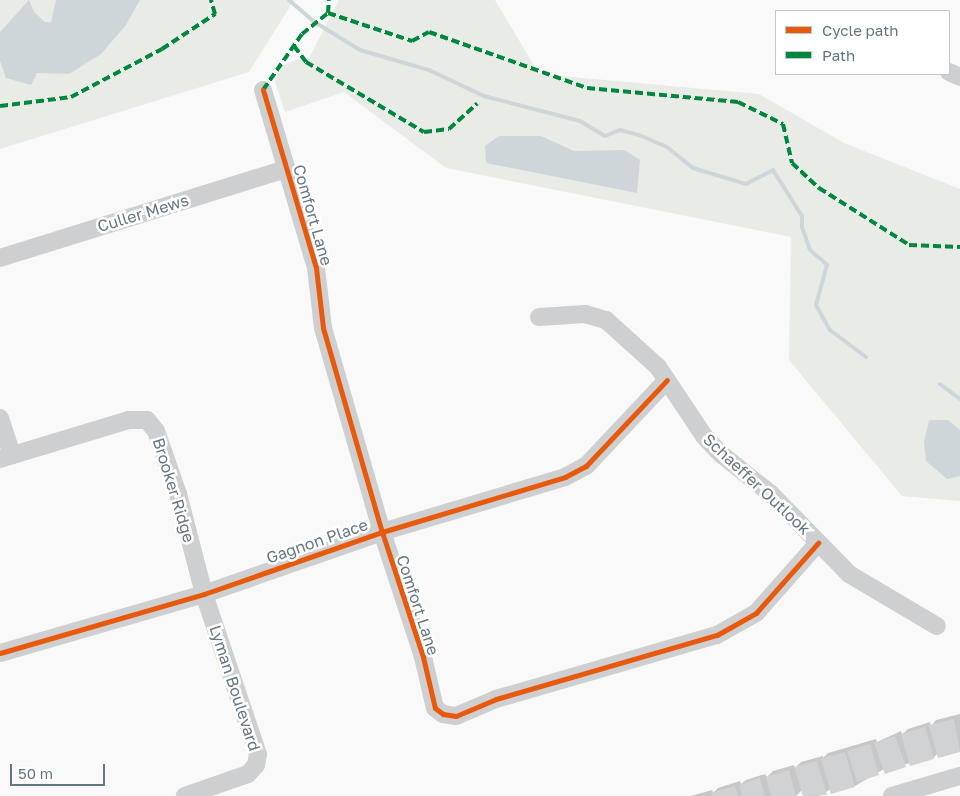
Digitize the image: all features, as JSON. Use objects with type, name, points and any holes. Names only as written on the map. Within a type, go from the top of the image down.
[{"type":"street","name":"Comfort Lane","points":[[263,90],[316,268],[323,328],[382,532],[423,656],[435,708],[443,714],[456,716],[496,700],[724,632],[756,613],[818,543]]},
{"type":"street","name":"Culler Mews","points":[[0,258],[286,169]]},
{"type":"street","name":"Schaeffer Outlook","points":[[539,317],[585,314],[606,320],[658,367],[704,436],[771,494],[849,574],[937,626]]},
{"type":"street","name":"Gagnon Place","points":[[0,653],[204,594],[382,532],[542,486],[586,466],[667,380]]},
{"type":"street","points":[[0,418],[6,457]]},
{"type":"street","name":"Brooker Ridge","points":[[6,457],[128,420],[147,420],[156,431],[164,453],[204,594]]},
{"type":"street","name":"Lyman Boulevard","points":[[185,796],[248,774],[258,760],[204,594]]},
{"type":"street","points":[[892,796],[960,776]]},
{"type":"shaded area","points":[[0,0],[294,0],[249,72],[0,149]]},
{"type":"shaded area","points":[[29,0],[34,12],[45,22],[51,22],[56,0],[140,0],[126,25],[101,54],[69,74],[37,73],[31,85],[6,78],[0,61],[0,32]]},
{"type":"shaded area","points":[[339,0],[495,0],[539,74],[759,94],[844,143],[960,189],[960,501],[902,496],[789,360],[791,237],[446,168],[344,92],[285,112],[275,82],[279,67],[299,59],[306,64]]},
{"type":"shaded area","points":[[499,136],[541,136],[574,151],[624,150],[640,160],[637,193],[486,163],[485,146]]},
{"type":"shaded area","points":[[929,420],[948,420],[960,430],[960,476],[947,479],[926,461],[924,442]]},
{"type":"building","points":[[954,719],[960,752],[938,758],[929,725]]},
{"type":"building","points":[[925,727],[934,759],[910,766],[901,734]]},
{"type":"building","points":[[895,736],[906,767],[885,774],[874,743]]},
{"type":"building","points":[[870,744],[879,775],[857,782],[847,751]]},
{"type":"building","points":[[845,752],[855,787],[831,794],[821,759]]},
{"type":"building","points":[[817,761],[827,795],[803,796],[794,767]]},
{"type":"building","points":[[789,770],[796,796],[771,796],[766,777]]},
{"type":"building","points":[[760,778],[765,796],[742,796],[739,785]]},
{"type":"building","points":[[735,786],[738,796],[712,796],[711,793]]},
{"type":"waterway","points":[[289,0],[313,21],[360,50],[429,70],[484,96],[580,121],[605,136],[620,130],[639,135],[667,147],[693,168],[746,184],[773,170],[802,216],[802,227],[810,250],[827,265],[816,305],[830,330],[866,357]]},
{"type":"waterway","points":[[940,384],[960,399]]},
{"type":"marked path","points":[[0,106],[71,97],[162,49],[215,14],[211,0]]},
{"type":"marked path","points":[[263,90],[302,34],[328,13],[329,0]]},
{"type":"marked path","points":[[328,13],[412,41],[429,32],[587,88],[738,102],[783,124],[792,163],[819,188],[909,245],[960,247]]},
{"type":"marked path","points":[[294,46],[306,62],[424,132],[449,129],[477,104]]},
{"type":"cycle path","points":[[263,90],[316,268],[323,328],[382,532],[423,657],[435,708],[443,714],[456,716],[496,699],[717,635],[756,613],[818,543]]},
{"type":"cycle path","points":[[0,653],[204,594],[382,532],[565,477],[586,466],[667,380]]}]
